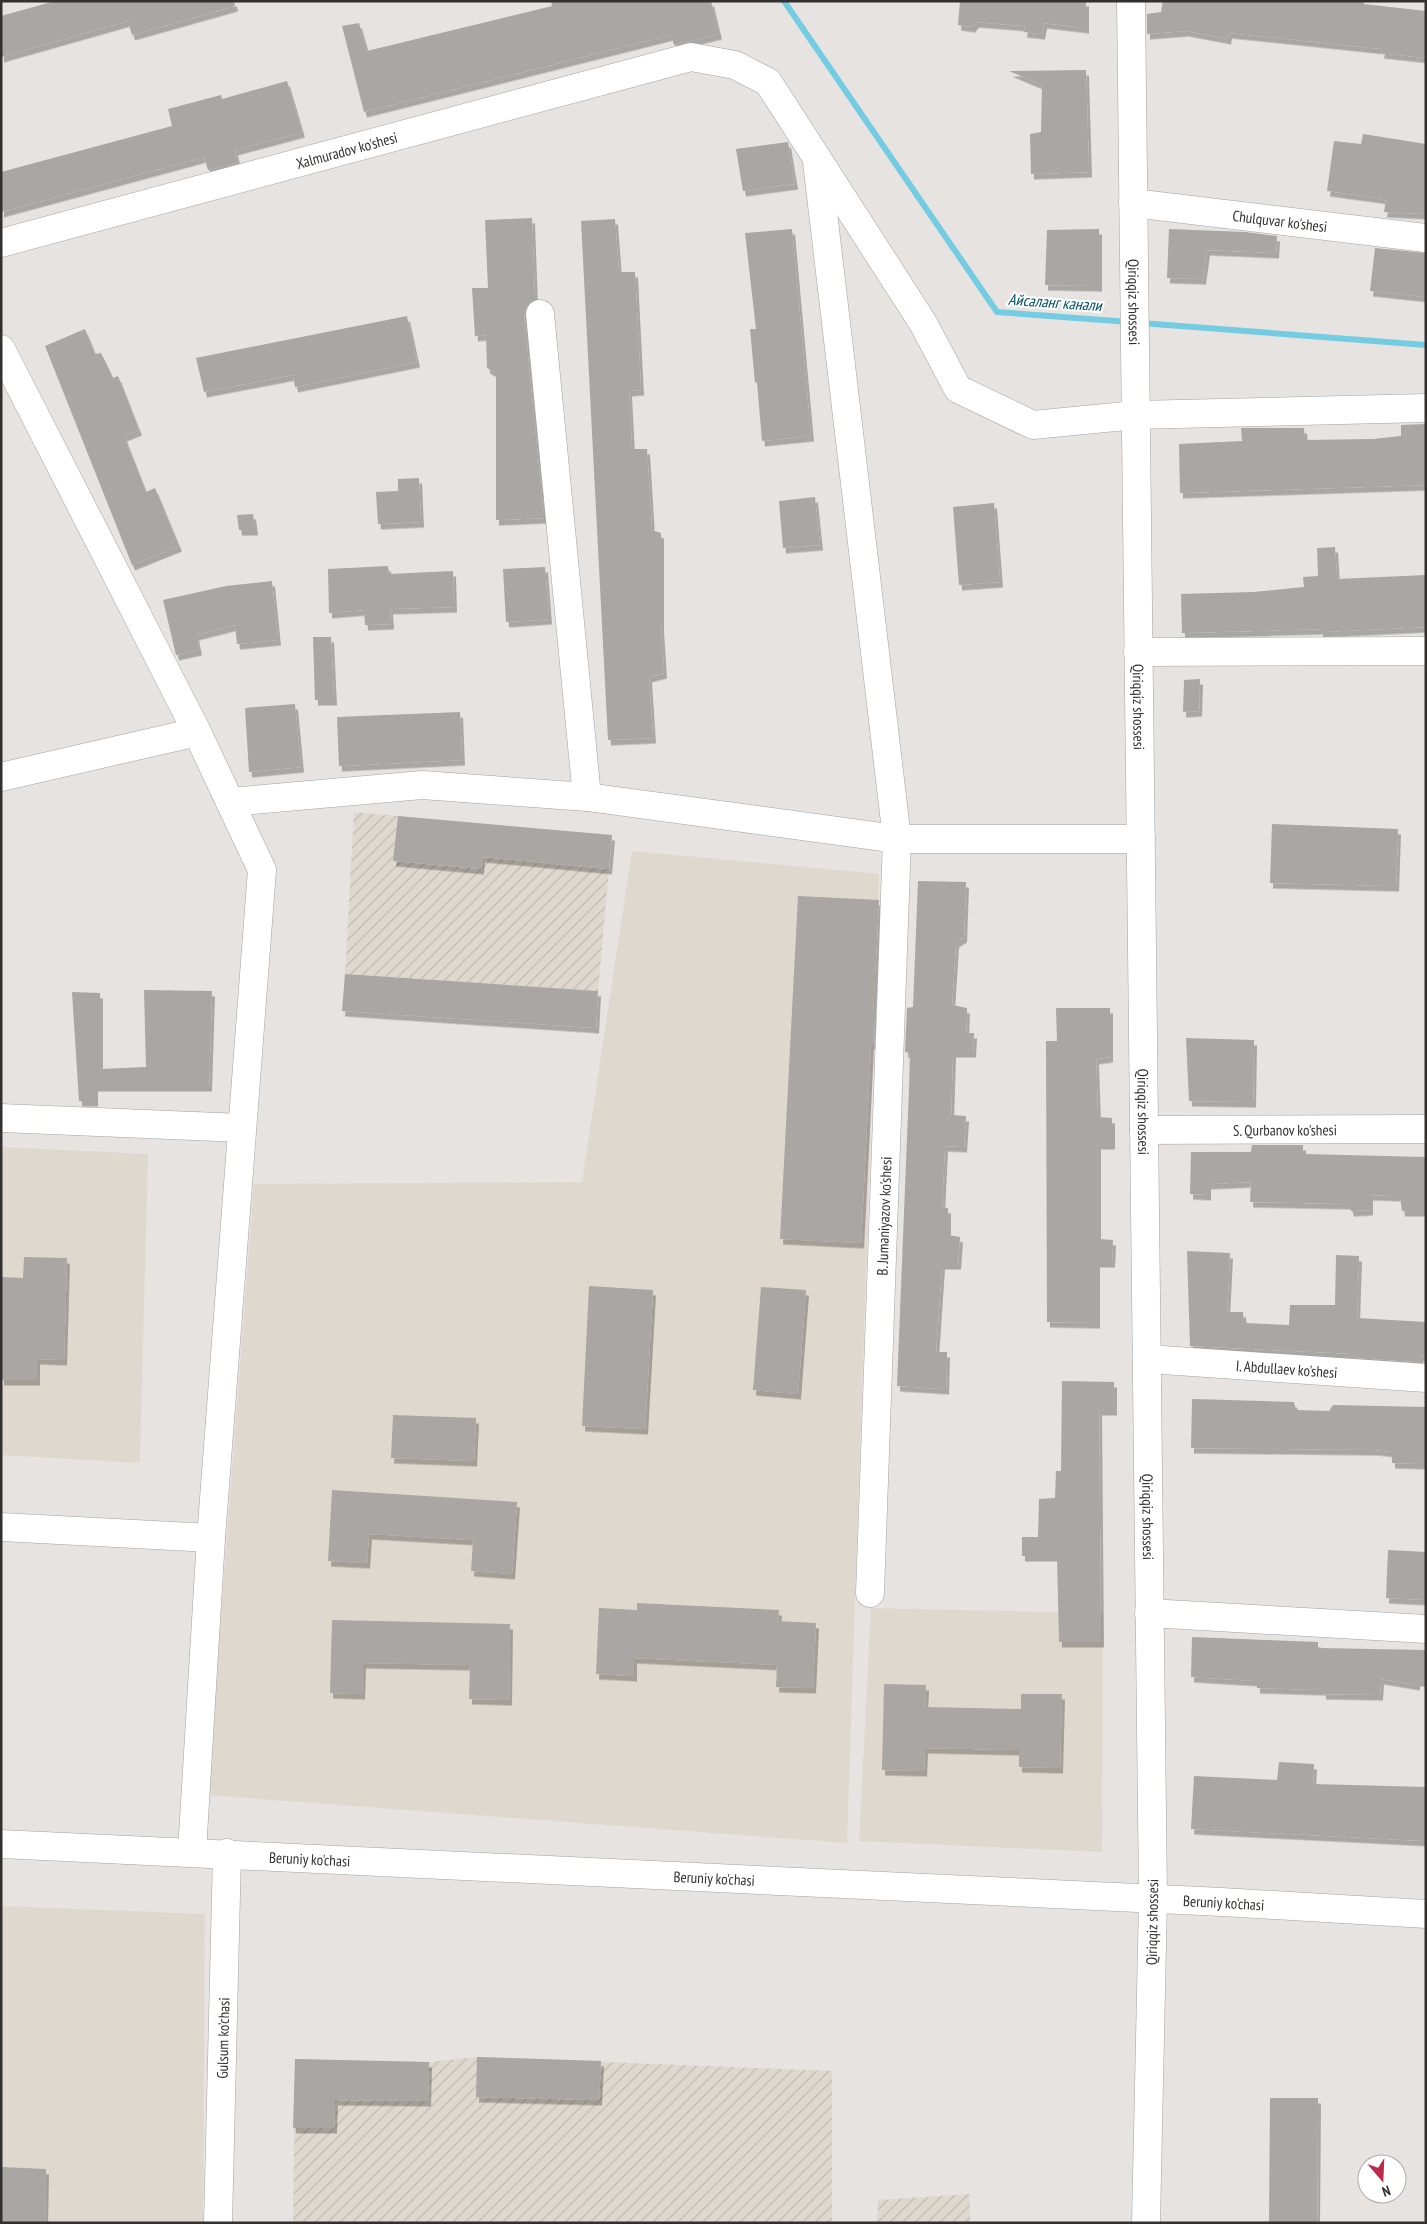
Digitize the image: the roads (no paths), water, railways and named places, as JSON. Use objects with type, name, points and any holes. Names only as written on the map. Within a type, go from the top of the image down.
[{"type":"street","name":"Qiriqqiz shossesi","points":[[1131,1],[1153,1899],[1146,2223]]},
{"type":"street","name":"Xalmuradov ko'shesi","points":[[1,243],[691,57],[735,65],[768,82],[816,156]]},
{"type":"street","points":[[816,156],[923,323],[958,389],[1033,425],[1136,415],[1426,408]]},
{"type":"street","name":"B. Jumaniyazov ko'shesi","points":[[816,156],[897,839],[870,1594]]},
{"type":"street","name":"Chulquvar ko'shesi","points":[[1133,203],[1426,238]]},
{"type":"street","points":[[540,314],[587,797]]},
{"type":"street","points":[[1,349],[197,732],[262,870],[211,1538],[192,1852]]},
{"type":"street","points":[[1138,652],[1426,651]]},
{"type":"street","points":[[1,776],[197,732]]},
{"type":"street","points":[[230,802],[422,786],[587,797],[897,839],[1141,839]]},
{"type":"street","points":[[1,1118],[242,1128]]},
{"type":"street","name":"S. Qurbanov ko'shesi","points":[[1144,1130],[1426,1130]]},
{"type":"street","name":"I. Abdullaev ko'shesi","points":[[1146,1359],[1426,1378]]},
{"type":"street","points":[[1,1527],[211,1538]]},
{"type":"street","points":[[1150,1613],[1426,1629]]},
{"type":"street","name":"Beruniy ko'chasi","points":[[1,1844],[226,1853],[1426,1914]]},
{"type":"street","name":"Gulsum ko'chasi","points":[[218,2223],[226,1853]]},
{"type":"waterway","name":"Айсаланг канали","points":[[784,1],[997,312],[1129,322]]},
{"type":"waterway","name":"Айсаланг канали","points":[[1141,323],[1426,345]]}]
